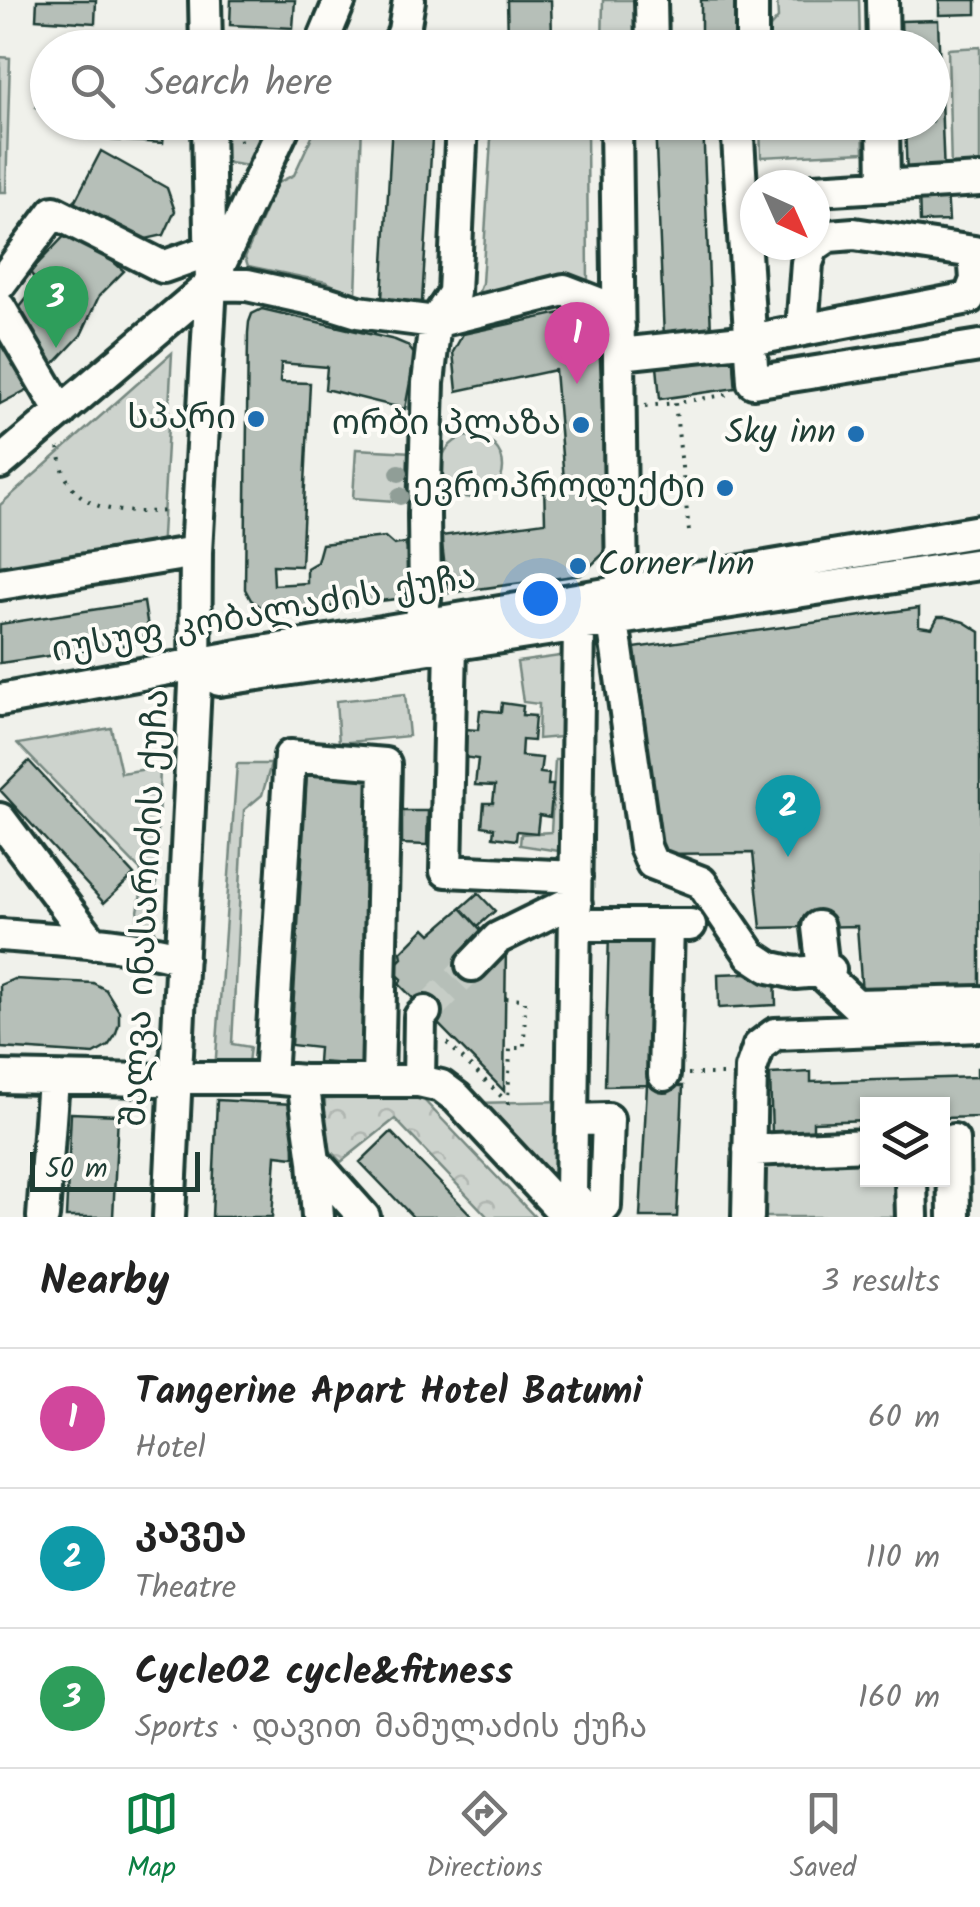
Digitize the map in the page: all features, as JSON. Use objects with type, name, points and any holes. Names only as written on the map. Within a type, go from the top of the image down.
[{"type":"street","points":[[206,0],[206,30]]},
{"type":"street","points":[[328,30],[340,0]]},
{"type":"street","points":[[404,30],[409,0]]},
{"type":"street","points":[[652,0],[652,30]]},
{"type":"street","points":[[752,0],[752,30]]},
{"type":"street","points":[[882,0],[883,30]]},
{"type":"street","name":"შალვა ინასარიძის ქუჩა","points":[[169,1217],[211,284],[208,140]]},
{"type":"street","points":[[0,463],[211,284],[278,140]]},
{"type":"street","points":[[419,626],[425,599],[428,384],[435,322],[454,292],[461,140]]},
{"type":"street","points":[[616,140],[619,610],[644,847],[652,863],[701,882],[751,955],[769,967],[795,973],[827,970]]},
{"type":"street","points":[[740,140],[744,170]]},
{"type":"street","points":[[884,140],[884,186]]},
{"type":"street","points":[[830,189],[980,180]]},
{"type":"street","points":[[0,284],[54,212],[163,267],[210,250]]},
{"type":"street","points":[[620,340],[751,340],[969,298],[976,280],[974,252],[854,234],[830,236],[813,247],[807,263],[802,330]]},
{"type":"street","points":[[749,260],[754,382],[980,346]]},
{"type":"street","points":[[211,284],[247,285],[358,312],[435,322],[564,290],[603,305],[620,340]]},
{"type":"street","points":[[0,308],[61,412]]},
{"type":"street","name":"იუსუფ კობალაძის ქუჩა","points":[[0,700],[580,626],[619,610],[967,533],[970,552],[963,566],[968,566]]},
{"type":"street","points":[[0,584],[196,552]]},
{"type":"street","name":"იუსუფ კობალაძის ქუჩა","points":[[0,720],[419,626],[619,610],[968,566]]},
{"type":"street","points":[[570,1209],[580,626]]},
{"type":"street","points":[[452,644],[446,872],[679,926],[664,1065]]},
{"type":"street","points":[[270,1078],[290,756],[384,764],[378,1081]]},
{"type":"street","points":[[0,819],[92,942]]},
{"type":"street","points":[[472,965],[498,938],[576,903]]},
{"type":"street","points":[[823,927],[827,978],[856,1005],[980,999]]},
{"type":"street","points":[[0,935],[92,942],[182,958]]},
{"type":"street","points":[[420,1081],[423,1014]]},
{"type":"street","points":[[748,1217],[751,1073],[759,1046],[775,1034],[980,1026]]},
{"type":"street","points":[[0,1077],[420,1081],[441,1086],[570,1209],[593,1217],[605,1206],[608,1119],[572,1120]]},
{"type":"street","points":[[44,1217],[53,1080]]},
{"type":"street","points":[[304,1081],[318,1217]]},
{"type":"street","points":[[954,1217],[959,1140]]},
{"type":"street","points":[[749,1150],[860,1144]]},
{"type":"street","points":[[314,1161],[364,1217]]},
{"type":"street","points":[[911,1187],[912,1217]]},
{"type":"path","points":[[58,448],[66,478],[80,497],[112,511],[167,511]]},
{"type":"path","points":[[423,1014],[508,1102],[508,1048],[524,1048],[525,998],[506,998]]},
{"type":"path","points":[[664,1065],[687,1074],[751,1073]]},
{"type":"green space","points":[[603,0],[651,0],[652,30],[602,30]]},
{"type":"green space","points":[[777,0],[859,0],[860,30],[768,30],[778,18]]},
{"type":"green space","points":[[980,47],[980,170],[951,171],[950,49]]},
{"type":"green space","points":[[0,57],[10,58],[6,192],[0,192]]},
{"type":"green space","points":[[216,140],[260,140],[249,166],[229,163],[216,153]]},
{"type":"green space","points":[[310,140],[361,140],[356,296],[326,282],[248,266],[245,257],[277,183],[294,175]]},
{"type":"green space","points":[[491,140],[587,140],[588,291],[477,297],[482,283]]},
{"type":"green space","points":[[760,140],[864,140],[864,152],[761,157]]},
{"type":"green space","points":[[172,353],[161,554],[0,566],[0,505]]},
{"type":"green space","points":[[472,436],[494,445],[503,467],[494,489],[472,498],[450,489],[441,467],[450,445]]},
{"type":"green space","points":[[356,449],[412,452],[409,502],[353,498]]},
{"type":"green space","points":[[567,655],[560,737],[538,739],[539,704],[523,702],[517,662]]},
{"type":"green space","points":[[405,694],[409,736],[339,743],[336,701]]},
{"type":"green space","points":[[111,728],[121,773],[160,767],[154,941],[134,937],[143,880],[140,870],[18,744]]},
{"type":"green space","points":[[555,760],[564,760],[559,851],[520,845],[521,834],[551,832]]},
{"type":"green space","points":[[237,764],[271,764],[262,795],[244,810],[232,1044],[250,1047],[247,1071],[215,1071]]},
{"type":"green space","points":[[421,1097],[535,1217],[488,1217],[395,1119],[341,1162],[324,1144],[325,1099]]},
{"type":"green space","points":[[567,1101],[559,1193],[475,1103]]},
{"type":"green space","points":[[860,1156],[860,1187],[897,1187],[898,1217],[763,1217],[761,1159]]},
{"type":"building","points":[[37,0],[96,0],[95,23],[36,19]]},
{"type":"building","points":[[231,0],[295,0],[293,28],[230,25]]},
{"type":"building","points":[[507,0],[551,0],[552,30],[508,30]]},
{"type":"building","points":[[701,0],[744,0],[745,30],[701,30]]},
{"type":"building","points":[[939,0],[976,0],[976,14],[939,15]]},
{"type":"building","points":[[938,20],[938,30],[901,30],[901,21]]},
{"type":"building","points":[[112,140],[163,140],[163,143]]},
{"type":"building","points":[[391,140],[432,140],[422,302],[382,299]]},
{"type":"building","points":[[656,140],[704,140],[711,333],[664,338]]},
{"type":"building","points":[[906,140],[943,140],[944,176],[907,177]]},
{"type":"building","points":[[101,151],[167,188],[175,211],[164,235],[128,243],[70,211]]},
{"type":"building","points":[[947,190],[949,221],[920,222],[919,191]]},
{"type":"building","points":[[73,227],[124,271],[99,296],[81,335],[49,369],[13,316],[38,284],[30,272]]},
{"type":"building","points":[[262,309],[395,340],[407,345],[415,355],[405,409],[325,389],[327,367],[281,363],[280,382],[310,383],[301,566],[273,565],[274,585],[307,583],[307,568],[317,562],[322,544],[385,537],[394,545],[405,543],[410,556],[413,572],[405,598],[270,614],[251,600],[245,589],[248,333],[252,314]]},
{"type":"building","name":"ორბი პლაზა","points":[[570,311],[593,325],[599,337],[608,538],[603,554],[581,575],[448,593],[441,536],[545,522],[544,483],[564,480],[555,370],[457,391],[453,352],[463,334]]},
{"type":"building","points":[[0,337],[34,386],[0,404]]},
{"type":"building","points":[[734,358],[736,388],[660,399],[657,366]]},
{"type":"building","points":[[144,602],[150,641],[0,663],[0,624]]},
{"type":"building","points":[[919,608],[919,626],[932,628],[938,617],[946,617],[980,632],[980,987],[862,994],[857,926],[761,928],[753,853],[657,854],[634,648]]},
{"type":"building","points":[[502,703],[523,706],[522,715],[535,716],[533,741],[522,740],[521,756],[542,758],[540,773],[549,774],[548,785],[553,785],[550,817],[539,815],[537,833],[517,831],[516,840],[493,837],[494,828],[482,826],[484,803],[493,803],[495,786],[475,785],[478,759],[462,757],[465,729],[478,730],[480,710],[501,712]]},
{"type":"building","points":[[29,761],[134,875],[104,903],[0,790]]},
{"type":"building","points":[[307,773],[372,778],[363,1065],[318,1062],[319,1048],[291,1045]]},
{"type":"building","points":[[402,811],[428,811],[427,845],[402,844]]},
{"type":"building","points":[[478,893],[495,911],[478,926],[461,908]]},
{"type":"building","points":[[461,908],[490,940],[506,945],[504,1091],[399,984],[402,979],[391,969],[402,958],[401,952],[425,928],[431,934]]},
{"type":"building","points":[[609,932],[653,933],[647,1085],[605,1086]]},
{"type":"building","points":[[775,972],[776,1005],[719,1008],[718,974]]},
{"type":"building","points":[[14,979],[93,983],[106,990],[119,1011],[115,1036],[108,1046],[94,1054],[1,1048],[0,985]]},
{"type":"building","points":[[980,1068],[980,1124],[979,1117],[950,1118],[950,1097],[860,1097],[860,1120],[813,1122],[813,1132],[772,1134],[770,1074],[811,1072],[811,1082],[977,1077]]},
{"type":"building","points":[[647,1085],[683,1086],[677,1217],[640,1217]]},
{"type":"building","points":[[217,1100],[293,1104],[294,1157],[276,1155],[272,1217],[212,1217]]},
{"type":"building","points":[[71,1113],[118,1115],[113,1217],[66,1217]]},
{"type":"building","points":[[391,1132],[473,1217],[413,1217],[360,1162]]},
{"type":"tunnel","points":[[425,1012],[472,965]]},
{"type":"place","name":"CycleO2 cycle&fitness","points":[[56,348]]},
{"type":"place","name":"Tangerine Apart Hotel Batumi","points":[[577,384]]},
{"type":"place","name":"სპარი","points":[[256,419]]},
{"type":"place","name":"ორბი პლაზა","points":[[581,425]]},
{"type":"place","name":"Sky inn","points":[[856,434]]},
{"type":"place","name":"ევროპროდუქტი","points":[[725,488]]},
{"type":"place","name":"Corner Inn","points":[[578,566]]},
{"type":"place","name":"კავეა","points":[[788,857]]}]
